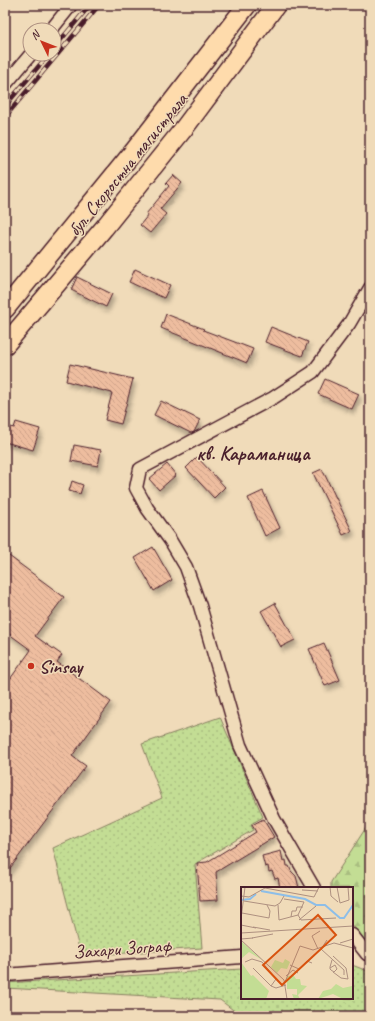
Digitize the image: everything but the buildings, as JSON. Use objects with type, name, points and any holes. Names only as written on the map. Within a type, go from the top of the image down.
[{"type":"highway","name":"бул. Скоростна магистрала","points":[[5,308],[134,151],[247,5]]},
{"type":"highway","name":"бул. Скоростна магистрала","points":[[5,345],[104,228],[185,127],[276,5]]},
{"type":"street","points":[[57,22],[71,5]]},
{"type":"street","points":[[5,85],[24,62]]},
{"type":"street","points":[[313,887],[274,819],[240,745],[200,606],[186,567],[170,540],[147,508],[136,488],[140,469],[273,398],[313,372],[349,324],[370,288]]},
{"type":"street","points":[[353,936],[369,955]]},
{"type":"street","points":[[353,952],[369,955]]},
{"type":"street","name":"Захари Зограф","points":[[5,974],[241,957]]},
{"type":"green space","points":[[220,717],[263,817],[251,824],[253,830],[195,864],[202,948],[81,956],[53,848],[162,798],[142,744]]},
{"type":"green space","points":[[370,824],[370,946],[353,926],[353,887],[331,887],[331,882],[367,826]]},
{"type":"green space","points":[[353,965],[370,972],[370,1016],[267,1016],[237,1013],[220,1000],[5,988],[5,983],[241,969],[241,999],[353,999]]},
{"type":"railway","points":[[62,38],[90,5]]},
{"type":"railway","points":[[5,117],[99,5]]},
{"type":"railway","points":[[5,106],[42,62]]},
{"type":"place","name":"Sinsay","points":[[31,666]]},
{"type":"district","name":"кв. Караманица","points":[[253,453]]}]
